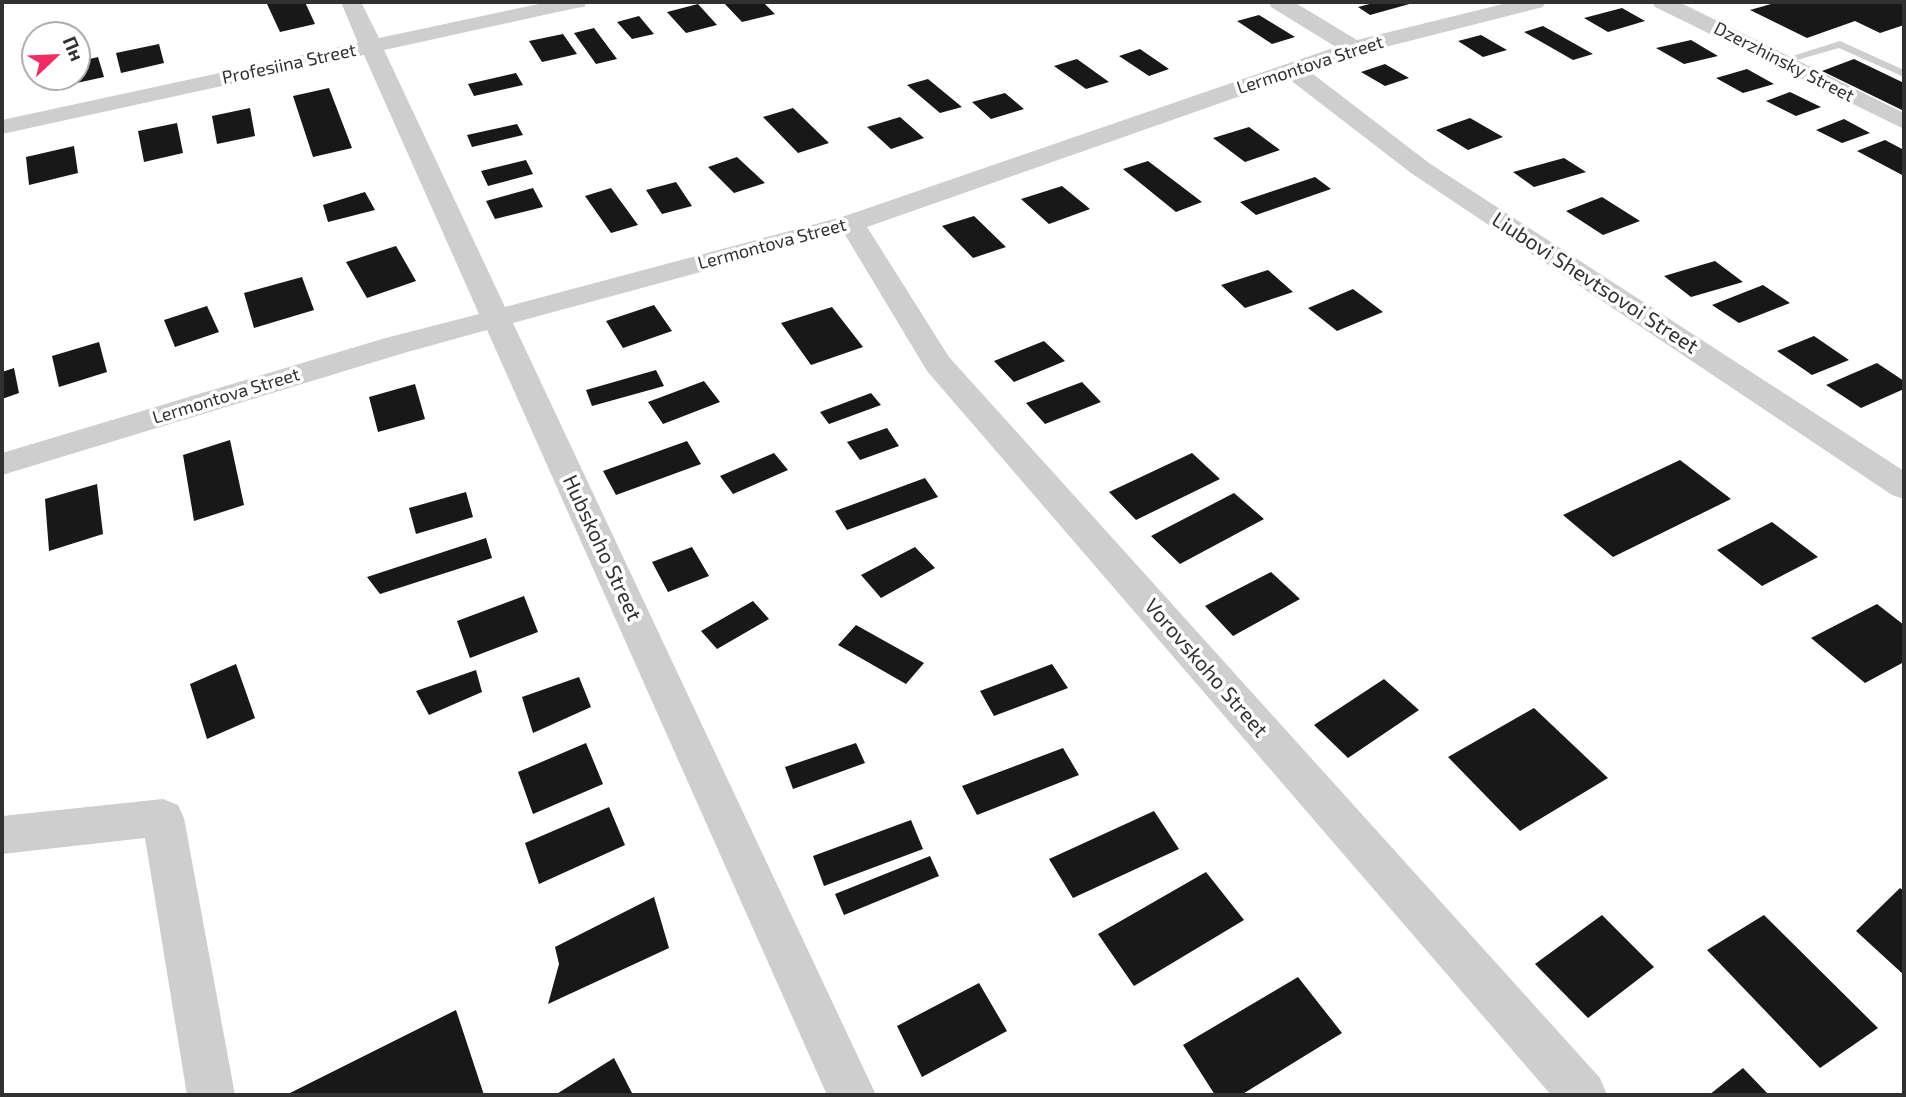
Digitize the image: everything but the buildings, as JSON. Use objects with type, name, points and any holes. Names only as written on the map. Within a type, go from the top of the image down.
[{"type":"street","name":"Hubskoho Street","points":[[351,2],[852,1095]]},
{"type":"street","name":"Profesiina Street","points":[[2,127],[576,2]]},
{"type":"street","points":[[1279,2],[1354,48]]},
{"type":"street","name":"Lermontova Street","points":[[2,464],[393,346],[851,223],[1354,48],[1535,2]]},
{"type":"street","name":"Dzerzhinsky Street","points":[[1663,2],[1904,122]]},
{"type":"street","name":"Liubovi Shevtsovoi Street","points":[[1292,70],[1420,168],[1904,487]]},
{"type":"street","name":"Vorovskoho Street","points":[[851,223],[938,364],[1583,1095]]},
{"type":"street","points":[[2,835],[163,818],[211,1095]]},
{"type":"lane","points":[[1783,61],[1840,44],[1904,74]]}]
